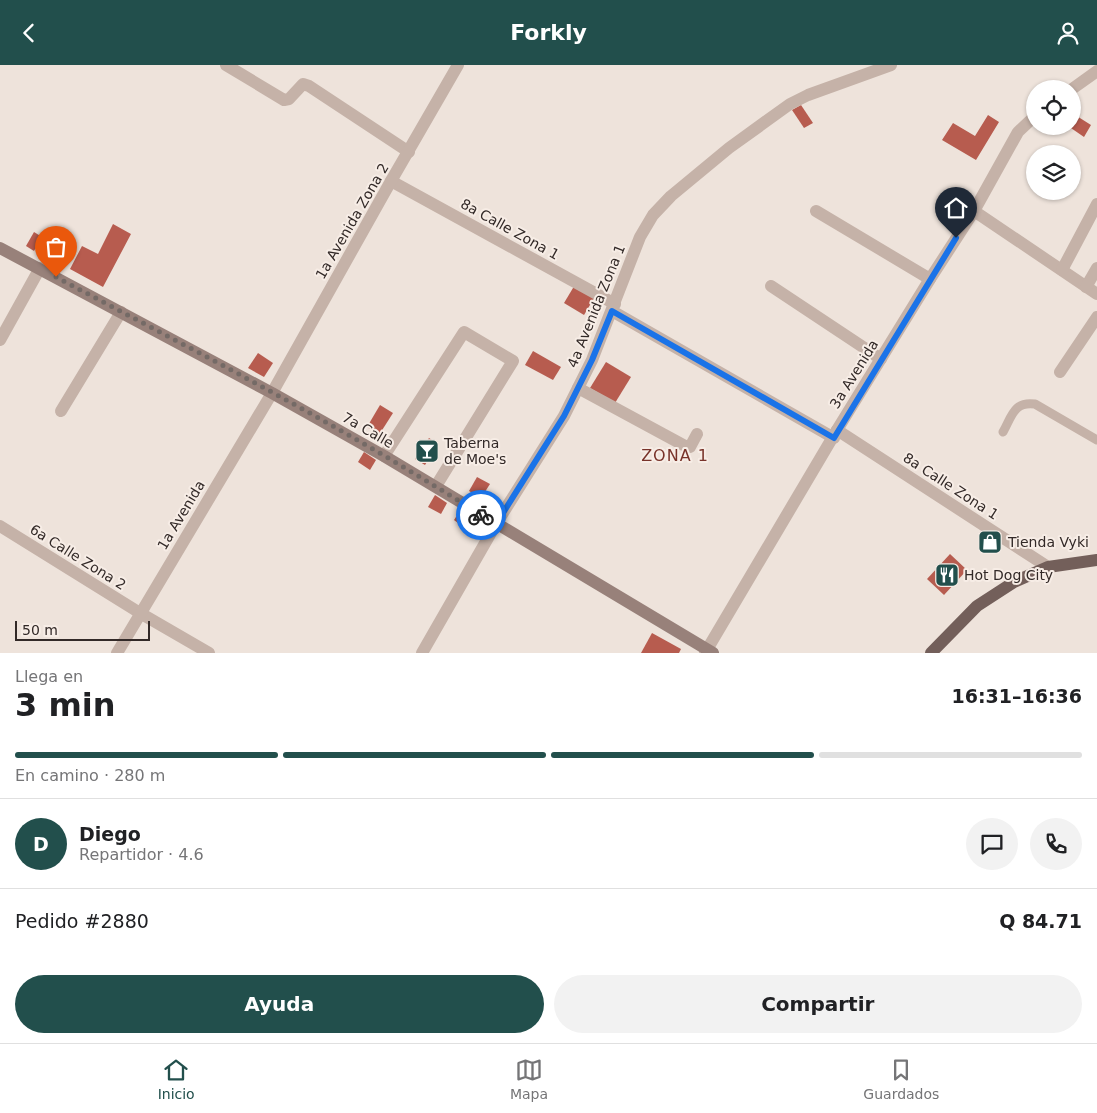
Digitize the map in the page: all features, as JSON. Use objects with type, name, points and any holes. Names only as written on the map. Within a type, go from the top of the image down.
[{"type":"main road","points":[[931,653],[978,606],[1014,582],[1048,567],[1097,560]]},
{"type":"street","points":[[226,65],[284,100],[289,99],[303,85],[309,86],[409,152]]},
{"type":"street","name":"1a Avenida Zona 2","points":[[272,393],[458,65]]},
{"type":"street","name":"4a Avenida Zona 1","points":[[422,653],[496,524],[564,416],[592,360],[640,237],[653,215],[671,196],[729,148],[790,104],[808,95],[891,65]]},
{"type":"street","points":[[1081,83],[1097,71]]},
{"type":"street","name":"3a Avenida","points":[[708,652],[835,434],[974,211],[1018,132],[1026,124]]},
{"type":"street","name":"8a Calle Zona 1","points":[[391,181],[835,434],[1048,567]]},
{"type":"street","points":[[1062,270],[1097,204]]},
{"type":"street","points":[[816,211],[930,279]]},
{"type":"street","points":[[974,211],[1092,291],[1097,268]]},
{"type":"street","name":"7a Calle","points":[[0,248],[272,393],[384,456],[708,652]]},
{"type":"street","points":[[0,340],[40,268]]},
{"type":"street","points":[[771,286],[881,359]]},
{"type":"street","points":[[61,411],[120,312]]},
{"type":"street","points":[[1060,371],[1097,317]]},
{"type":"street","points":[[384,456],[464,333],[514,361],[436,486]]},
{"type":"street","points":[[578,387],[687,447],[690,447],[697,434]]},
{"type":"street","name":"1a Avenida","points":[[117,653],[272,393]]},
{"type":"street","name":"6a Calle Zona 2","points":[[0,526],[140,613],[209,653]]},
{"type":"lane","points":[[1003,432],[1017,407],[1024,402],[1035,403],[1097,440]]},
{"type":"building","points":[[801,105],[813,123],[804,128],[792,110]]},
{"type":"building","points":[[988,115],[999,122],[976,160],[942,140],[953,123],[975,136]]},
{"type":"building","points":[[1081,119],[1091,125],[1084,137],[1081,135]]},
{"type":"building","points":[[113,224],[131,234],[103,287],[70,269],[82,246],[98,254]]},
{"type":"building","points":[[34,232],[42,237],[34,251],[26,246]]},
{"type":"building","points":[[47,241],[61,249],[54,261],[40,253]]},
{"type":"building","points":[[576,283],[596,295],[584,315],[564,303]]},
{"type":"building","points":[[533,351],[561,367],[553,380],[525,365]]},
{"type":"building","points":[[258,353],[273,363],[264,377],[248,368]]},
{"type":"building","points":[[606,362],[631,377],[615,403],[590,388]]},
{"type":"building","points":[[380,405],[393,413],[379,435],[367,427]]},
{"type":"building","name":"Taberna de Moe's","points":[[429,438],[438,444],[425,465],[415,459]]},
{"type":"building","points":[[364,452],[376,460],[370,470],[358,462]]},
{"type":"building","points":[[477,477],[490,484],[481,498],[469,491]]},
{"type":"building","points":[[435,495],[447,503],[441,514],[428,507]]},
{"type":"building","points":[[460,511],[469,516],[462,526],[454,520]]},
{"type":"building","name":"Tienda Vyki","points":[[991,533],[999,544],[989,550],[981,539]]},
{"type":"building","name":"Hot Dog City","points":[[950,554],[967,570],[944,595],[927,579]]},
{"type":"building","points":[[652,633],[681,649],[679,653],[641,653]]},
{"type":"way so far","points":[[56,277],[272,393],[436,486],[481,515]]},
{"type":"place","name":"Taberna de Moe's","points":[[427,451]]},
{"type":"place","name":"Tienda Vyki","points":[[990,542]]},
{"type":"place","name":"Hot Dog City","points":[[947,575]]},
{"type":"district","name":"ZONA 1","points":[[675,455]]},
{"type":"route","points":[[481,515],[496,524],[564,416],[592,360],[612,311],[834,438],[837,430],[956,238]]}]
